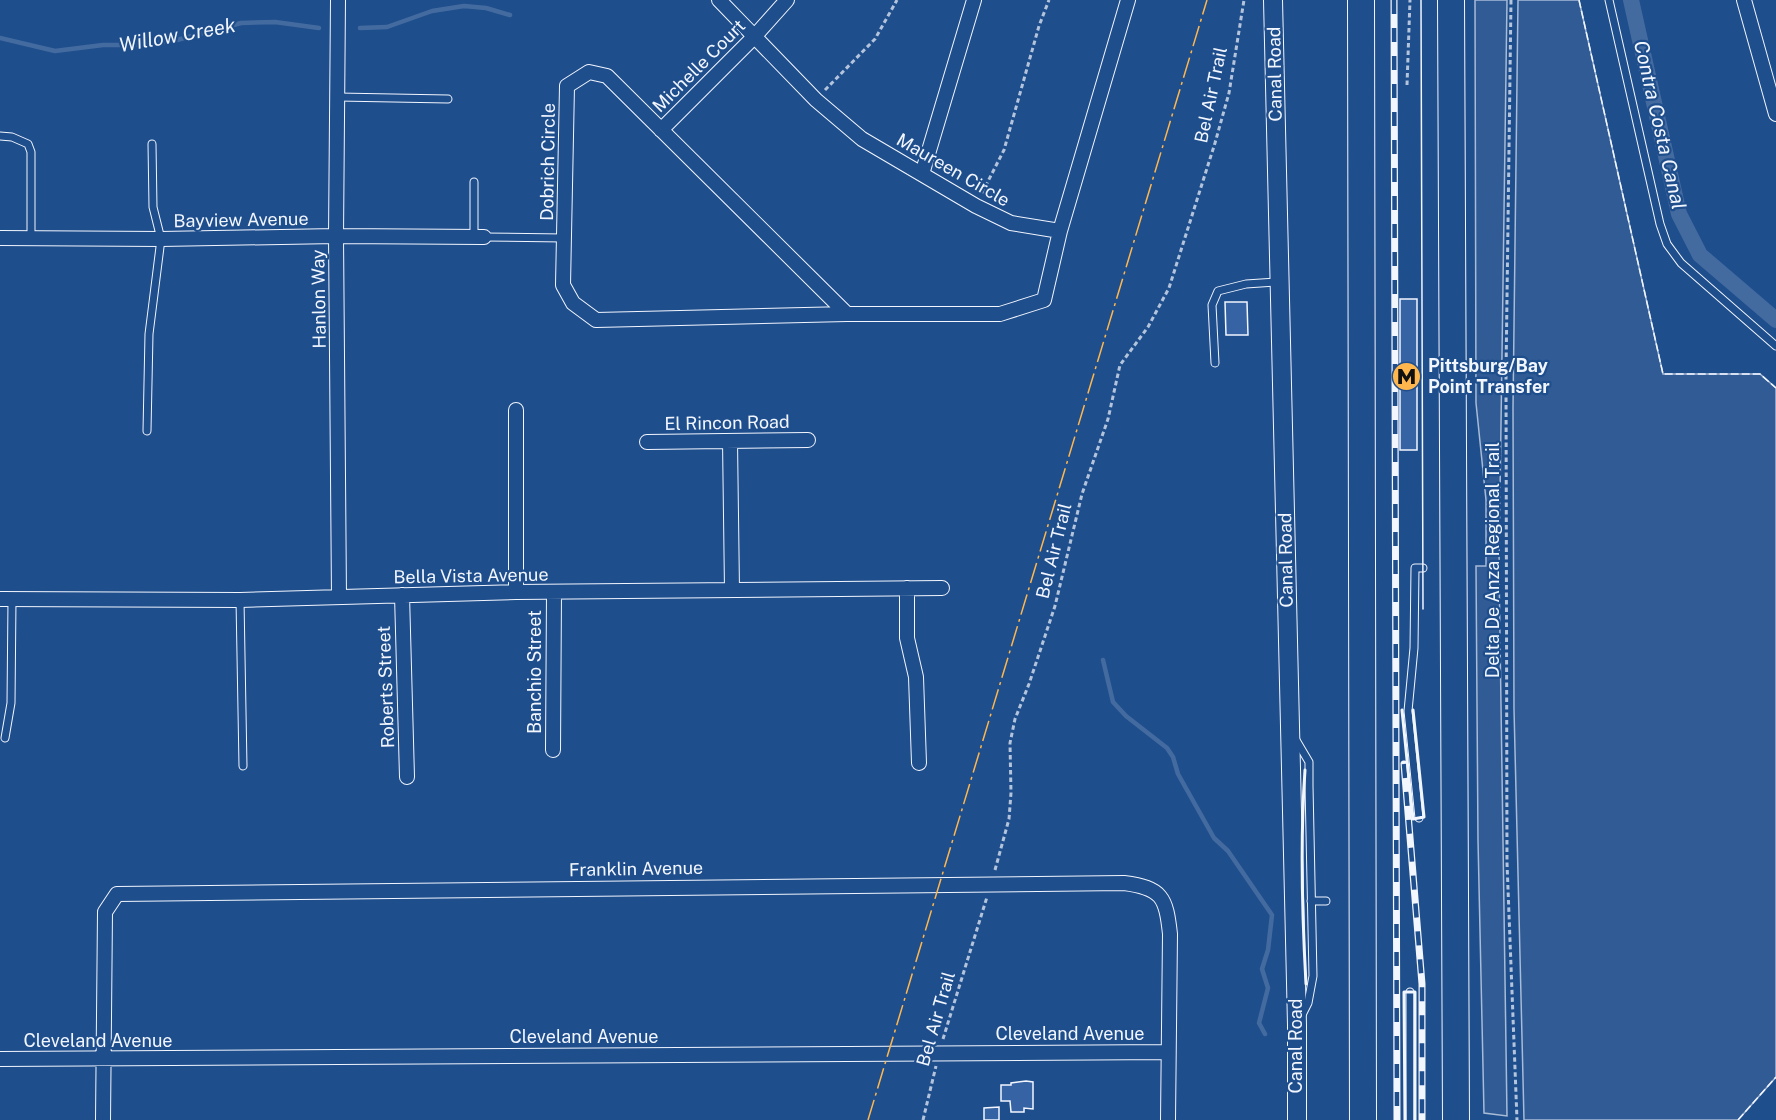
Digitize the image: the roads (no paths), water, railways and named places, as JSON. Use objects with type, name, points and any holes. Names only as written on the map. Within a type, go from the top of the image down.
[{"type":"highway","points":[[1361,0],[1363,1120]]},
{"type":"highway","points":[[1451,0],[1457,1120]]},
{"type":"street","name":"Hanlon Way","points":[[338,0],[336,236],[339,597]]},
{"type":"street","name":"Maureen Circle","points":[[719,0],[816,100],[862,139],[1011,224],[1060,231]]},
{"type":"street","name":"Michelle Court","points":[[661,130],[754,37],[787,0]]},
{"type":"street","points":[[922,174],[974,0]]},
{"type":"street","points":[[1060,231],[1128,0]]},
{"type":"street","name":"Canal Road","points":[[1273,0],[1297,1025],[1297,1120]]},
{"type":"street","points":[[1744,0],[1776,114]]},
{"type":"street","name":"Dobrich Circle","points":[[847,314],[607,76],[589,72],[567,86],[563,285],[573,303],[596,320],[847,314],[1000,314],[1044,300],[1060,231]]},
{"type":"street","name":"Bayview Avenue","points":[[0,238],[479,237]]},
{"type":"street","points":[[516,410],[516,592]]},
{"type":"street","name":"El Rincon Road","points":[[647,442],[808,440]]},
{"type":"street","points":[[730,441],[732,590]]},
{"type":"street","points":[[907,588],[907,638],[916,677],[919,763]]},
{"type":"street","name":"Bella Vista Avenue","points":[[6,600],[240,600],[516,592],[942,588]]},
{"type":"street","name":"Banchio Street","points":[[553,750],[554,593]]},
{"type":"street","name":"Roberts Street","points":[[402,595],[407,777]]},
{"type":"street","name":"Franklin Avenue","points":[[103,1059],[105,912],[117,894],[991,883],[1124,883],[1146,886],[1155,890],[1164,902],[1170,934],[1168,1052]]},
{"type":"street","points":[[1168,1052],[1168,1120]]},
{"type":"street","name":"Cleveland Avenue","points":[[0,1059],[1168,1052]]},
{"type":"street","points":[[103,1059],[103,1120]]},
{"type":"lane","points":[[1609,0],[1658,215],[1667,244],[1681,263],[1776,346]]},
{"type":"lane","points":[[338,98],[448,99]]},
{"type":"lane","points":[[0,136],[12,137],[28,144],[31,152],[31,239]]},
{"type":"lane","points":[[147,431],[149,334],[161,239],[153,207],[152,144]]},
{"type":"lane","points":[[474,182],[479,237],[564,238]]},
{"type":"lane","points":[[1215,363],[1212,305],[1218,291],[1246,284],[1280,282]]},
{"type":"lane","points":[[1419,818],[1408,699],[1414,648],[1415,568],[1423,568]]},
{"type":"lane","points":[[5,738],[11,703],[6,600]]},
{"type":"lane","points":[[240,600],[243,766]]},
{"type":"lane","points":[[1290,730],[1309,762],[1312,976],[1308,1003],[1297,1025]]},
{"type":"lane","points":[[1311,901],[1326,901]]},
{"type":"lane","points":[[1410,992],[1410,1120]]},
{"type":"waterway","name":"Contra Costa Canal","points":[[1631,0],[1679,214],[1700,255],[1776,320]]},
{"type":"waterway","name":"Willow Creek","points":[[360,28],[387,27],[432,11],[464,6],[486,8],[510,15]]},
{"type":"waterway","name":"Willow Creek","points":[[0,38],[55,51],[103,45],[144,45],[177,40],[241,23],[275,22],[319,28]]},
{"type":"waterway","name":"Willow Creek","points":[[1103,660],[1113,702],[1126,716],[1167,748],[1173,757],[1178,774],[1214,838],[1228,851],[1272,915],[1268,950],[1262,969],[1268,988],[1259,1023],[1265,1034]]},
{"type":"tram line","points":[[1421,0],[1423,609]]},
{"type":"railway","points":[[1394,0],[1397,1120]]},
{"type":"railway","points":[[1404,764],[1422,984],[1422,1120]]},
{"type":"place","name":"Pittsburg/Bay Point Transfer","points":[[1407,376]]}]
